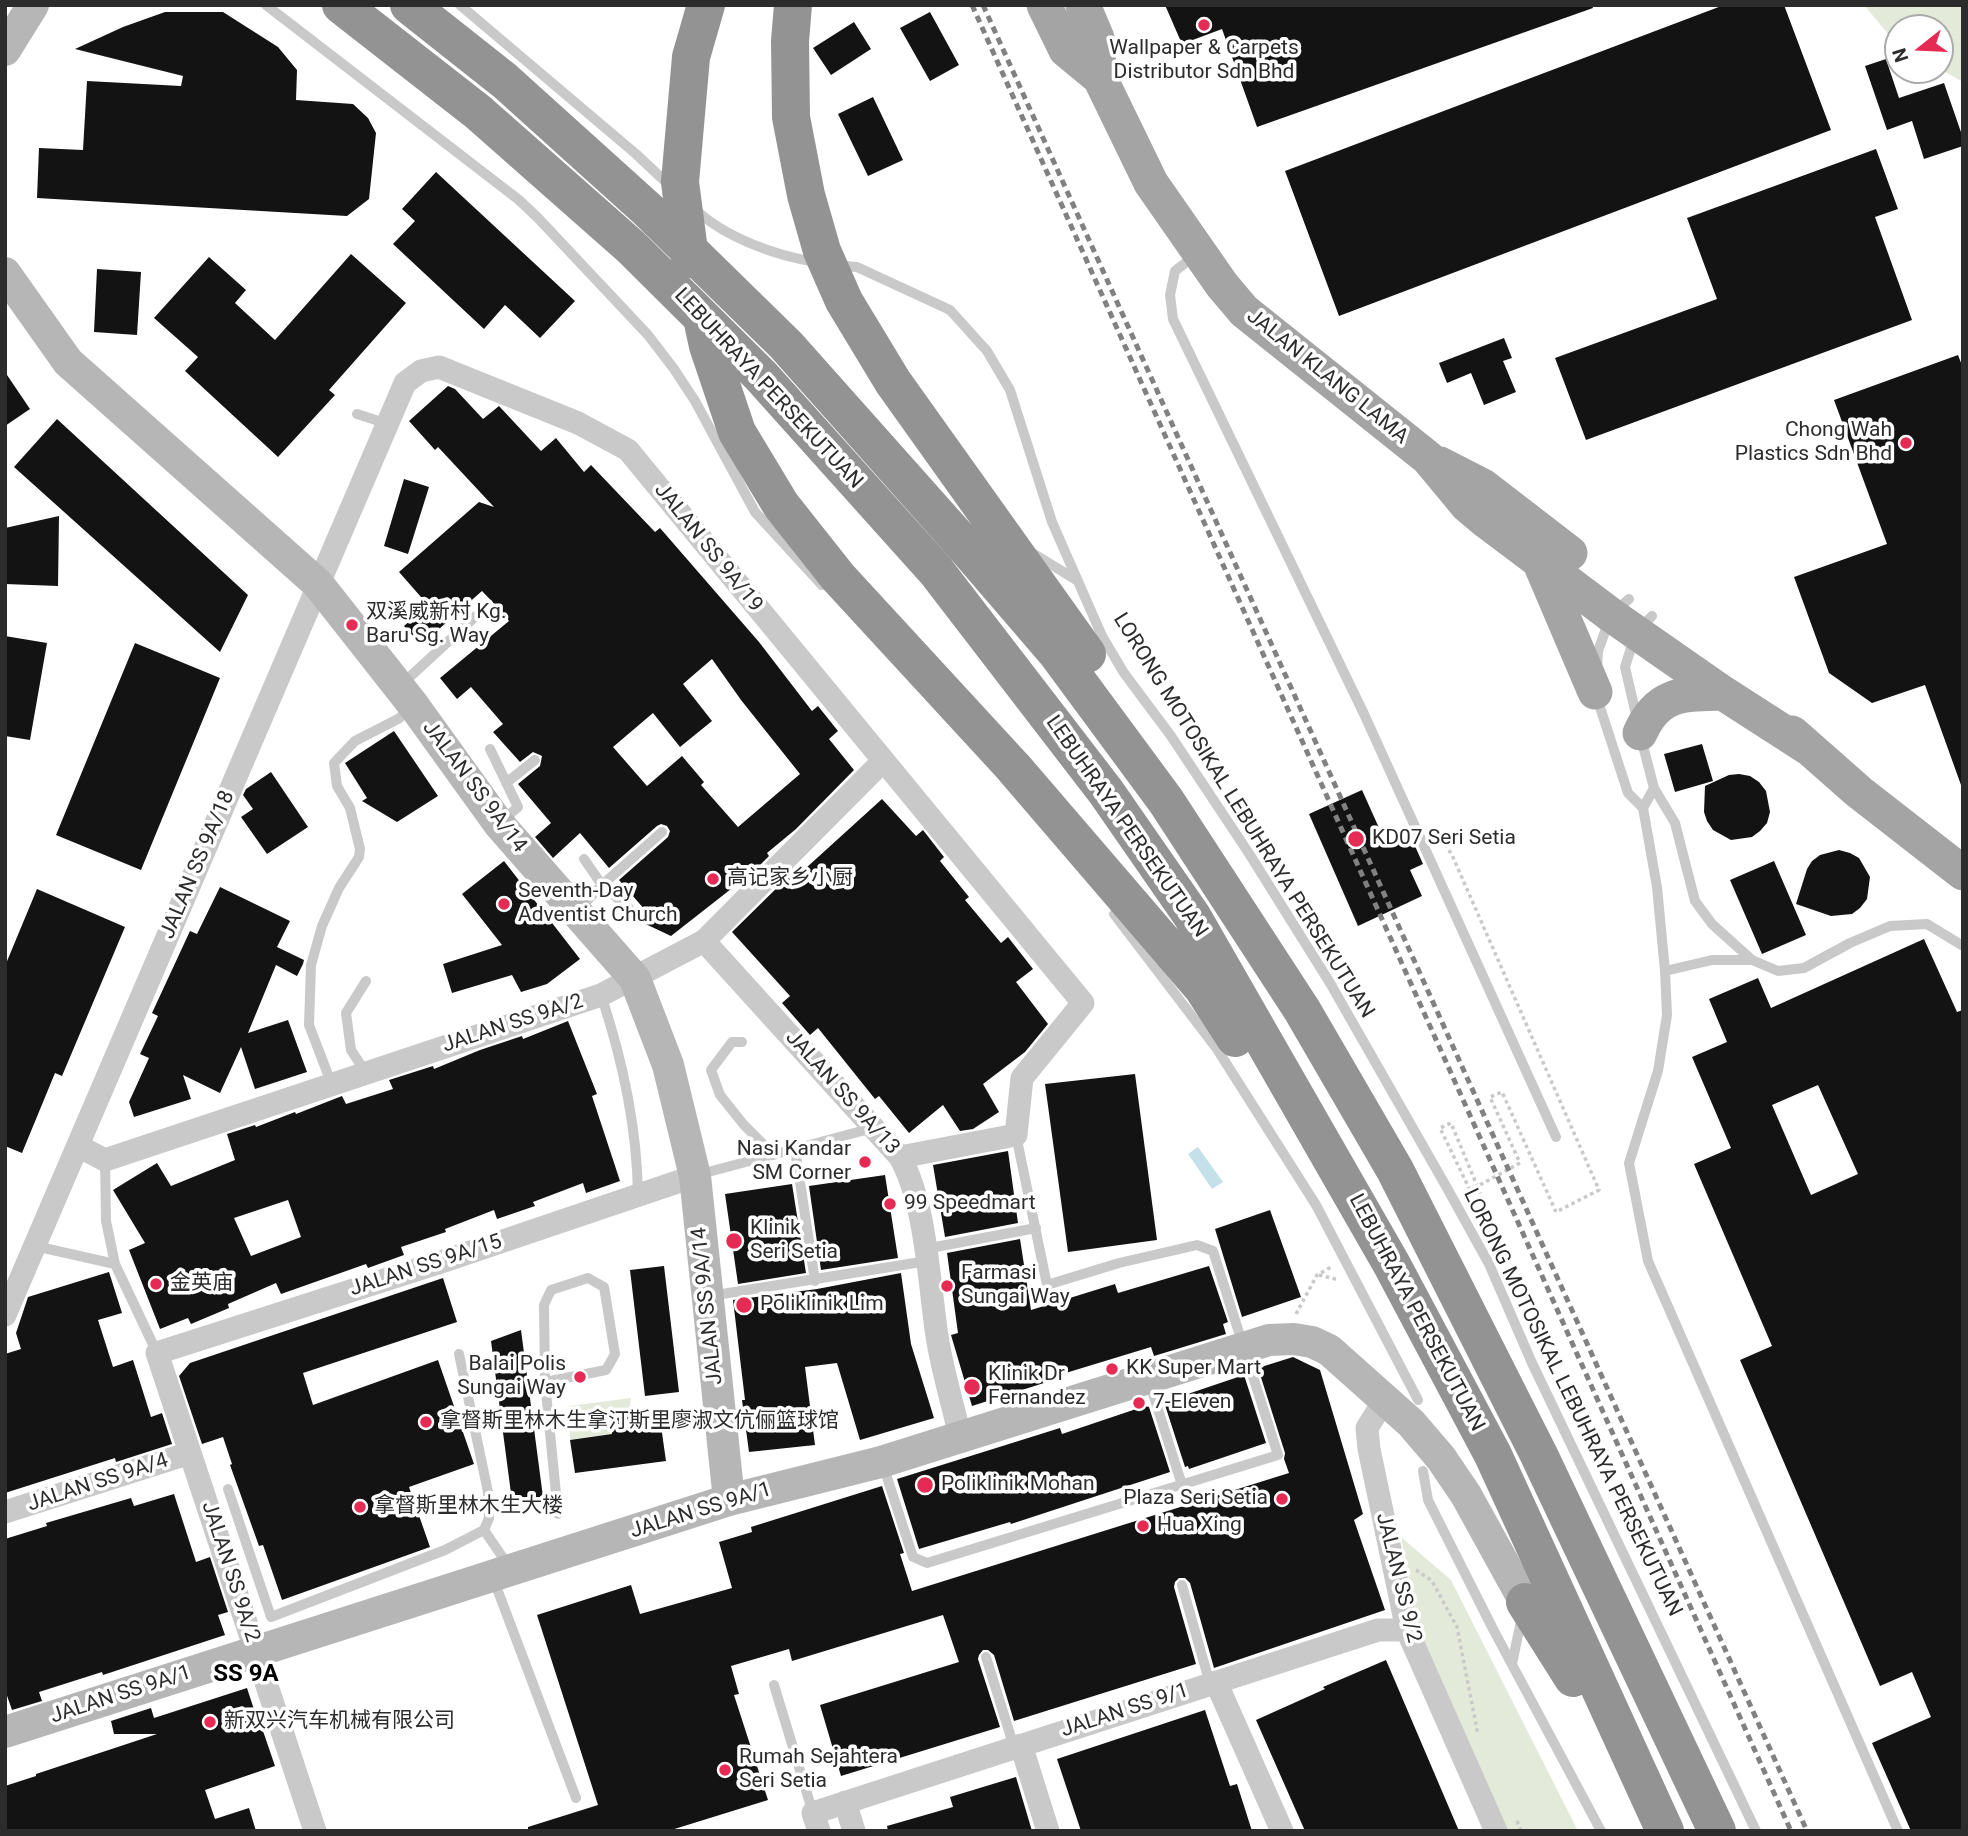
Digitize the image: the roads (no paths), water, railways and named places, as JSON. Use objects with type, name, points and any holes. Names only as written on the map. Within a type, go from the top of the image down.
[{"type":"highway","name":"LEBUHRAYA PERSEKUTUAN","points":[[341,5],[478,112],[631,247],[761,376],[936,571],[1106,792],[1192,916],[1392,1265],[1493,1455],[1663,1827]]},
{"type":"highway","name":"LEBUHRAYA PERSEKUTUAN","points":[[409,5],[516,91],[648,210],[786,345],[1056,652],[1166,801],[1302,1010],[1395,1170],[1539,1455],[1717,1831]]},
{"type":"highway","points":[[706,5],[691,57],[680,182],[691,268],[708,346],[737,432],[780,505],[843,590],[1013,767],[1202,988],[1314,1157],[1392,1265]]},
{"type":"highway","points":[[792,23],[790,117],[806,195],[822,251],[844,301],[893,382],[1117,695],[1166,801]]},
{"type":"highway","points":[[1525,1602],[1663,1827]]},
{"type":"main road","name":"JALAN KLANG LAMA","points":[[1044,5],[1066,50],[1100,78]]},
{"type":"main road","name":"JALAN KLANG LAMA","points":[[1083,5],[1097,38],[1100,78],[1151,183],[1199,253],[1244,311],[1427,458],[1467,505],[1538,558],[1735,681],[1859,792],[1963,873]]},
{"type":"main road","name":"JALAN KLANG LAMA","points":[[1427,458],[1483,486],[1723,693],[1810,749]]},
{"type":"main road","points":[[1538,558],[1595,692]]},
{"type":"main road","points":[[1640,733],[1647,717],[1661,703],[1680,694],[1723,693]]},
{"type":"street","points":[[5,50],[33,5]]},
{"type":"street","name":"JALAN SS 9A/14","points":[[5,273],[68,362],[318,584],[407,696],[499,824],[635,979],[668,1065],[695,1176],[729,1500]]},
{"type":"street","name":"JALAN SS 9A/19","points":[[318,584],[405,383],[421,371],[439,367],[578,423],[628,450],[1083,1003],[1022,1078],[1016,1135]]},
{"type":"street","name":"JALAN SS 9A/18","points":[[5,1315],[318,584]]},
{"type":"street","name":"JALAN SS 9A/2","points":[[106,1160],[601,995],[635,979],[704,941],[882,762]]},
{"type":"street","name":"JALAN SS 9A/13","points":[[704,941],[900,1157],[911,1175],[926,1255],[937,1338],[960,1437]]},
{"type":"street","points":[[900,1157],[1016,1135]]},
{"type":"street","points":[[78,1146],[106,1160]]},
{"type":"street","name":"JALAN SS 9A/15","points":[[157,1353],[444,1261],[695,1176]]},
{"type":"street","name":"JALAN SS 9A/1","points":[[5,1732],[729,1500],[881,1462],[1257,1343],[1294,1339],[1312,1342],[1329,1350],[1385,1399]]},
{"type":"street","name":"JALAN SS 9A/2","points":[[157,1353],[315,1831]]},
{"type":"street","points":[[1385,1399],[1411,1423],[1441,1458],[1466,1495],[1525,1602]]},
{"type":"street","name":"JALAN SS 9/2","points":[[1385,1399],[1367,1428],[1374,1478],[1407,1630],[1506,1825]]},
{"type":"street","name":"JALAN SS 9A/4","points":[[5,1512],[190,1453]]},
{"type":"street","name":"JALAN SS 9/1","points":[[816,1822],[845,1802],[1378,1630],[1407,1630]]},
{"type":"street","points":[[1213,1683],[1282,1831]]},
{"type":"street","points":[[1018,1746],[1048,1831]]},
{"type":"street","points":[[845,1802],[854,1831]]},
{"type":"lane","points":[[266,5],[410,114],[538,218],[648,335],[695,401],[755,512],[843,590],[881,641]]},
{"type":"lane","name":"LORONG MOTOSIKAL LEBUHRAYA PERSEKUTUAN","points":[[460,5],[636,154],[710,223],[795,259],[857,267],[950,310],[988,351],[1010,390],[1052,522],[1102,636],[1124,673],[1171,736],[1250,855],[1330,983],[1489,1264],[1532,1363],[1756,1831]]},
{"type":"lane","points":[[1199,253],[1175,271],[1170,295],[1173,319],[1364,714],[1556,1137]]},
{"type":"lane","points":[[358,414],[388,424]]},
{"type":"lane","points":[[1004,537],[1078,581]]},
{"type":"lane","points":[[1632,615],[1598,651],[1595,692],[1628,793],[1643,808],[1657,887],[1665,971],[1667,1015],[1658,1071],[1629,1163],[1648,1261],[1898,1831]]},
{"type":"lane","points":[[1632,615],[1625,667],[1654,788],[1675,823],[1695,901],[1712,924],[1752,960],[1778,971],[1804,968],[1850,943],[1890,926],[1927,924],[1963,946]]},
{"type":"lane","points":[[332,1085],[309,1025],[311,965],[322,926],[359,857],[360,849],[350,808],[337,786],[334,763],[355,741],[398,719],[407,696],[476,616]]},
{"type":"lane","points":[[490,749],[518,807],[499,824]]},
{"type":"lane","points":[[506,783],[535,760]]},
{"type":"lane","points":[[1643,808],[1654,788]]},
{"type":"lane","points":[[577,911],[662,832]]},
{"type":"lane","points":[[584,859],[602,885],[629,908]]},
{"type":"lane","points":[[1109,907],[1217,1049],[1316,1205],[1418,1399]]},
{"type":"lane","points":[[1665,971],[1712,960],[1752,960]]},
{"type":"lane","points":[[366,981],[346,1013],[351,1050],[366,1073]]},
{"type":"lane","points":[[601,995],[626,1083],[634,1127],[638,1195]]},
{"type":"lane","points":[[742,1042],[732,1042],[711,1070],[720,1095],[744,1125],[774,1155]]},
{"type":"lane","points":[[695,1176],[873,1128]]},
{"type":"lane","points":[[881,1462],[913,1557],[927,1563],[1278,1455],[1257,1343],[1213,1251],[1197,1245],[1119,1263],[1047,1284],[1016,1135]]},
{"type":"lane","points":[[795,1149],[815,1281]]},
{"type":"lane","points":[[106,1160],[106,1221],[115,1264],[157,1353]]},
{"type":"lane","points":[[708,1296],[815,1281],[1036,1228]]},
{"type":"lane","points":[[35,1246],[115,1264]]},
{"type":"lane","points":[[545,1382],[606,1370],[615,1354],[604,1287],[588,1278],[551,1290],[544,1305],[545,1382],[558,1514]]},
{"type":"lane","points":[[228,1489],[271,1617],[445,1550],[484,1530],[489,1518],[488,1492],[459,1354]]},
{"type":"lane","points":[[1148,1378],[1182,1485]]},
{"type":"lane","points":[[1423,1471],[1428,1500],[1601,1831]]},
{"type":"lane","points":[[484,1530],[502,1573],[576,1798]]},
{"type":"lane","points":[[1182,1586],[1213,1683]]},
{"type":"lane","points":[[1512,1664],[1525,1602]]},
{"type":"lane","points":[[986,1657],[1018,1746]]},
{"type":"lane","points":[[774,1685],[816,1822]]},
{"type":"water","points":[[1198,1147],[1223,1182],[1212,1189],[1188,1154]]},
{"type":"railway","points":[[972,5],[1791,1831]]},
{"type":"railway","points":[[983,5],[1807,1831]]},
{"type":"place","name":"Wallpaper & Carpets Distributor Sdn Bhd","points":[[1204,25]]},
{"type":"place","name":"Chong Wah Plastics Sdn Bhd","points":[[1906,443]]},
{"type":"place","name":"双溪威新村 Kg. Baru Sg. Way","points":[[352,625]]},
{"type":"place","name":"KD07 Seri Setia","points":[[1356,839]]},
{"type":"place","name":"高记家乡小厨","points":[[713,879]]},
{"type":"place","name":"Seventh-Day Adventist Church","points":[[504,904]]},
{"type":"place","name":"Nasi Kandar SM Corner","points":[[865,1162]]},
{"type":"place","name":"99 Speedmart","points":[[890,1204]]},
{"type":"place","name":"Klinik Seri Setia","points":[[734,1241]]},
{"type":"place","name":"金英庙","points":[[156,1284]]},
{"type":"place","name":"Farmasi Sungai Way","points":[[947,1286]]},
{"type":"place","name":"Poliklinik Lim","points":[[744,1305]]},
{"type":"place","name":"KK Super Mart","points":[[1112,1369]]},
{"type":"place","name":"Balai Polis Sungai Way","points":[[580,1377]]},
{"type":"place","name":"Klinik Dr Fernandez","points":[[972,1387]]},
{"type":"place","name":"7-Eleven","points":[[1139,1403]]},
{"type":"place","name":"拿督斯里林木生拿汀斯里廖淑文伉俪篮球馆","points":[[426,1422]]},
{"type":"place","name":"Poliklinik Mohan","points":[[925,1485]]},
{"type":"place","name":"Plaza Seri Setia","points":[[1282,1499]]},
{"type":"place","name":"拿督斯里林木生大楼","points":[[360,1507]]},
{"type":"place","name":"Hua Xing","points":[[1143,1526]]},
{"type":"place","name":"新双兴汽车机械有限公司","points":[[210,1722]]},
{"type":"place","name":"Rumah Sejahtera Seri Setia","points":[[725,1770]]},
{"type":"district","name":"SS 9A","points":[[246,1675]]}]
